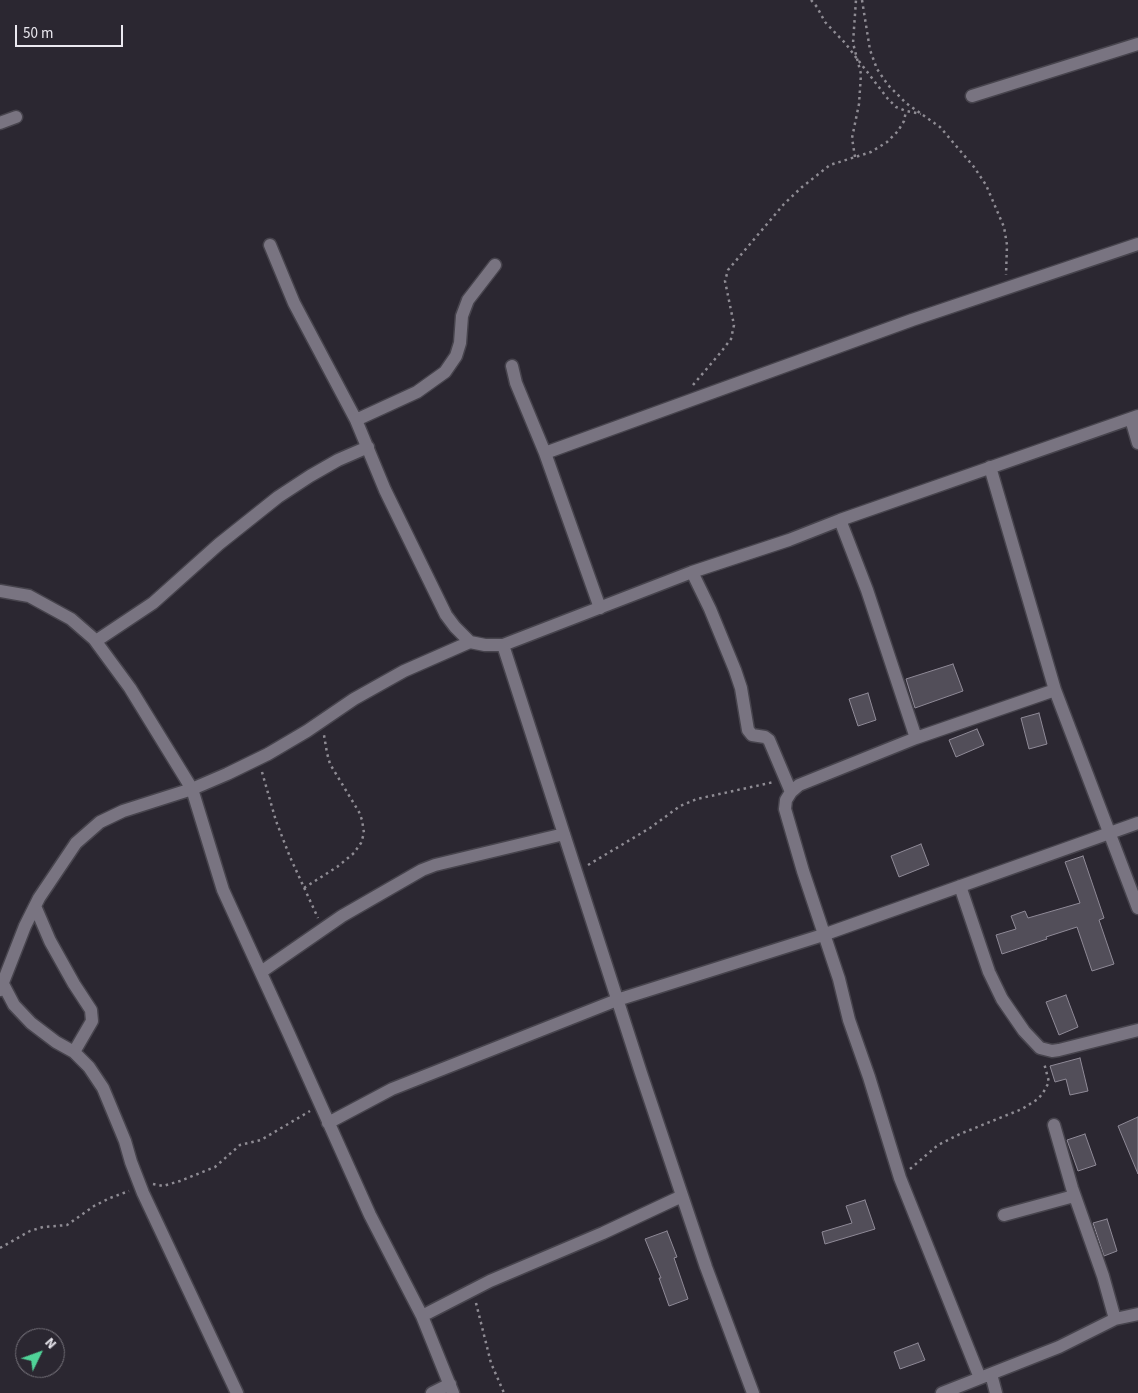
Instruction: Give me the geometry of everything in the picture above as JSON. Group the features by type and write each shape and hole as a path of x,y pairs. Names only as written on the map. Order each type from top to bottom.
{"street":[{"path":"972,96 1138,44"},
{"path":"0,123 16,118"},
{"path":"545,452 912,320 1138,244"},
{"path":"270,245 294,303 356,420 385,490 446,615 470,642 485,645 503,645 692,572 789,540 990,467 1135,418 1138,443"},
{"path":"356,420 417,392 445,372 456,356 460,343 462,316 468,300 495,265"},
{"path":"512,366 516,384 545,452 600,608"},
{"path":"96,641 153,603 219,544 278,497 317,472 368,447"},
{"path":"990,467 1055,690 1138,908"},
{"path":"840,520 867,590 916,738"},
{"path":"692,572 710,609 742,688 748,730 752,734 769,740 791,792"},
{"path":"0,591 29,596 41,602 72,619 96,641 130,688 192,789 223,890 370,1215 422,1316 452,1389 432,1393"},
{"path":"237,1393 130,1162 125,1141 103,1088 89,1067 74,1052 56,1042 31,1023 14,1005 1,987 25,926 36,906 76,843 100,822 123,811 192,789 258,758 322,721 354,699 404,671 470,642"},
{"path":"503,645 682,1196 753,1393"},
{"path":"996,1393 986,1376 900,1178 869,1077 849,1020 785,808 786,800 799,785 916,738 1055,690"},
{"path":"328,1123 392,1089 617,1000 824,935 1138,822"},
{"path":"261,972 323,928 406,879 435,865 564,834"},
{"path":"960,886 983,955 1002,1000 1024,1031 1040,1048 1052,1051 1059,1050 1138,1030"},
{"path":"36,906 50,941 74,984 92,1010 92,1021 74,1052"},
{"path":"1054,1125 1074,1196 1103,1276 1115,1319"},
{"path":"422,1316 490,1281 682,1196"},
{"path":"1004,1215 1074,1196"},
{"path":"942,1393 1059,1347 1115,1319 1138,1314"}],"path":[{"path":"811,0 817,6 825,22 858,59 888,99 896,107 924,114"},
{"path":"855,157 852,138 861,89 861,74 853,44 856,0"},
{"path":"862,0 870,50 877,69 888,85 906,103 940,127 974,167 986,185 1004,227 1007,245 1005,289"},
{"path":"678,404 731,339 734,325 725,281 728,270 784,204 802,187 830,165 871,152 887,142 898,131 904,121 906,111"},
{"path":"304,888 337,867 354,853 361,843 364,833 359,812 330,764 322,721"},
{"path":"258,758 276,820 323,928"},
{"path":"576,873 650,828 680,806 697,799 786,780"},
{"path":"900,1178 938,1145 1022,1109 1038,1099 1048,1082 1040,1048"},
{"path":"0,1248 30,1231 43,1227 67,1225 94,1206 131,1190 152,1184 162,1186 198,1175 215,1167 240,1145 262,1140 320,1105"},
{"path":"474,1290 491,1363 504,1393"}],"building":[{"path":"953,664 963,691 915,708 906,679"},
{"path":"868,693 876,720 858,726 849,699"},
{"path":"1039,713 1047,744 1029,749 1021,718"},
{"path":"977,729 984,745 956,757 949,740"},
{"path":"921,844 929,865 899,877 891,856"},
{"path":"1083,856 1104,918 1099,920 1114,964 1092,971 1077,927 1002,954 996,935 1016,929 1011,916 1025,911 1028,918 1080,903 1065,862"},
{"path":"1066,995 1078,1027 1059,1035 1046,1002"},
{"path":"1080,1058 1088,1091 1070,1095 1066,1079 1055,1082 1050,1066"},
{"path":"1138,1117 1138,1174 1118,1126"},
{"path":"1085,1134 1096,1165 1078,1171 1067,1140"},
{"path":"865,1200 875,1229 825,1244 822,1232 852,1223 846,1206"},
{"path":"1107,1219 1117,1251 1104,1256 1093,1223"},
{"path":"667,1231 677,1257 674,1258 688,1299 669,1306 659,1278 661,1278 645,1239"},
{"path":"918,1343 925,1360 900,1369 894,1352"}]}
